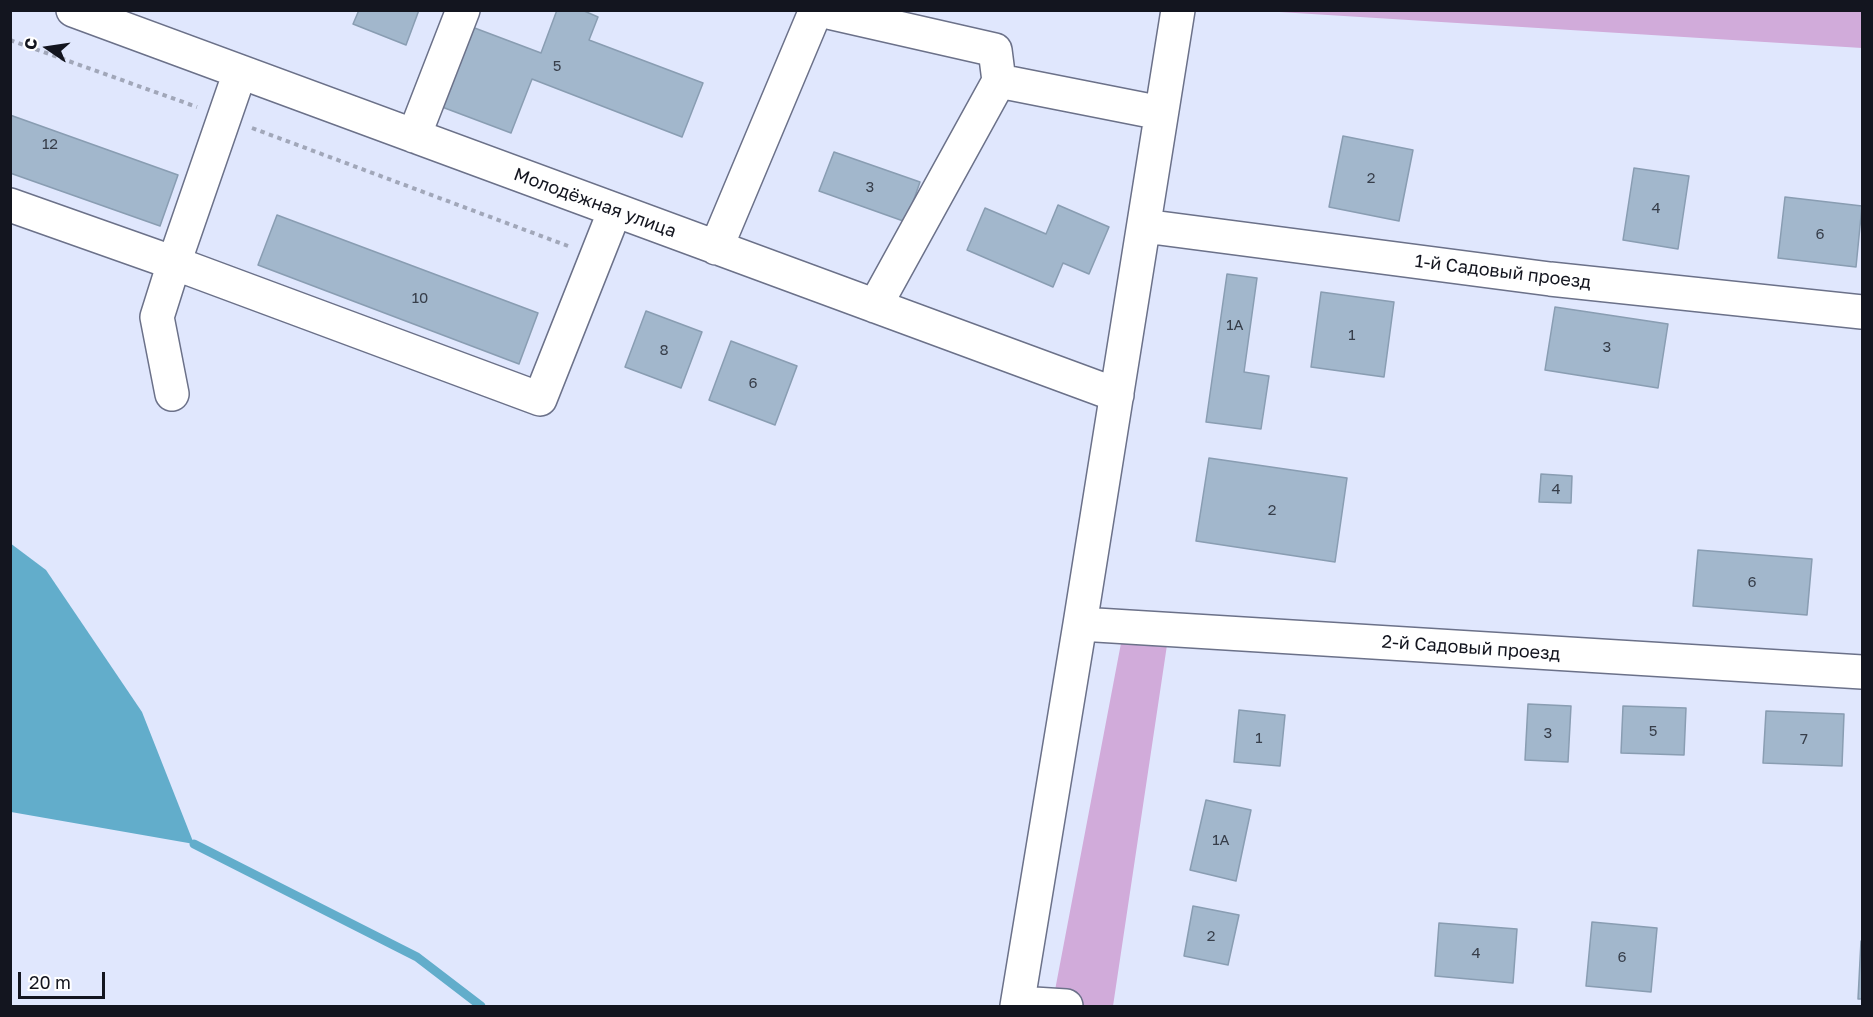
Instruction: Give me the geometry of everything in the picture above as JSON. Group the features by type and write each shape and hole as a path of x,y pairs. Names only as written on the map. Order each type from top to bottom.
{"street":[{"name":"Молодёжная улица","path":"73,10 125,20 240,72 1117,395"},
{"path":"414,136 463,10"},
{"path":"716,248 818,10 995,50 999,81 875,306"},
{"path":"1066,1006 1017,1004 1178,10"},
{"path":"172,394 157,316 240,72"},
{"path":"999,81 1161,113"},
{"path":"10,205 174,263 540,399 615,210"},
{"name":"1-й Садовый проезд","path":"1144,226 1550,279 1863,312"},
{"name":"2-й Садовый проезд","path":"1080,624 1863,672"}],"path":[{"path":"10,40 224,117 597,257"}],"shaded area":[{"path":"1263,11 1862,11 1862,48"},
{"path":"1122,638 1167,645 1113,1006 1052,1006"}],"water":[{"path":"10,543 46,570 142,712 194,844 11,812"}],"building":[{"path":"359,10 419,10 406,45 353,24"},
{"path":"557,10 582,10 598,17 589,40 703,83 682,137 532,79 511,133 442,107 472,27 541,53"},
{"path":"10,115 178,175 160,226 10,173"},
{"path":"1343,136 1413,150 1399,221 1329,207"},
{"path":"834,152 920,182 906,222 819,191"},
{"path":"1634,168 1689,176 1678,249 1623,240"},
{"path":"1785,197 1862,206 1856,267 1778,258"},
{"path":"1058,205 1109,227 1089,274 1063,263 1053,287 967,250 985,208 1046,234"},
{"path":"277,215 538,313 519,364 258,265"},
{"path":"1227,274 1257,278 1244,372 1269,376 1261,429 1206,422"},
{"path":"1321,292 1394,302 1384,377 1311,367"},
{"path":"1555,307 1668,324 1658,388 1545,370"},
{"path":"646,311 702,332 681,388 625,367"},
{"path":"731,341 797,366 775,425 709,400"},
{"path":"1209,458 1347,478 1335,562 1196,541"},
{"path":"1541,474 1572,476 1571,503 1539,502"},
{"path":"1698,550 1812,559 1807,615 1693,606"},
{"path":"1528,704 1571,706 1568,762 1525,760"},
{"path":"1623,706 1686,708 1684,755 1621,753"},
{"path":"1239,710 1285,715 1280,766 1234,762"},
{"path":"1766,711 1844,714 1842,766 1763,763"},
{"path":"1206,800 1251,810 1236,881 1190,870"},
{"path":"1193,906 1239,915 1228,965 1184,956"},
{"path":"1592,922 1657,928 1651,992 1586,986"},
{"path":"1439,923 1517,929 1513,983 1435,976"},
{"path":"1861,941 1862,999 1858,999"}],"waterway":[{"path":"194,844 417,957 481,1006"}]}
